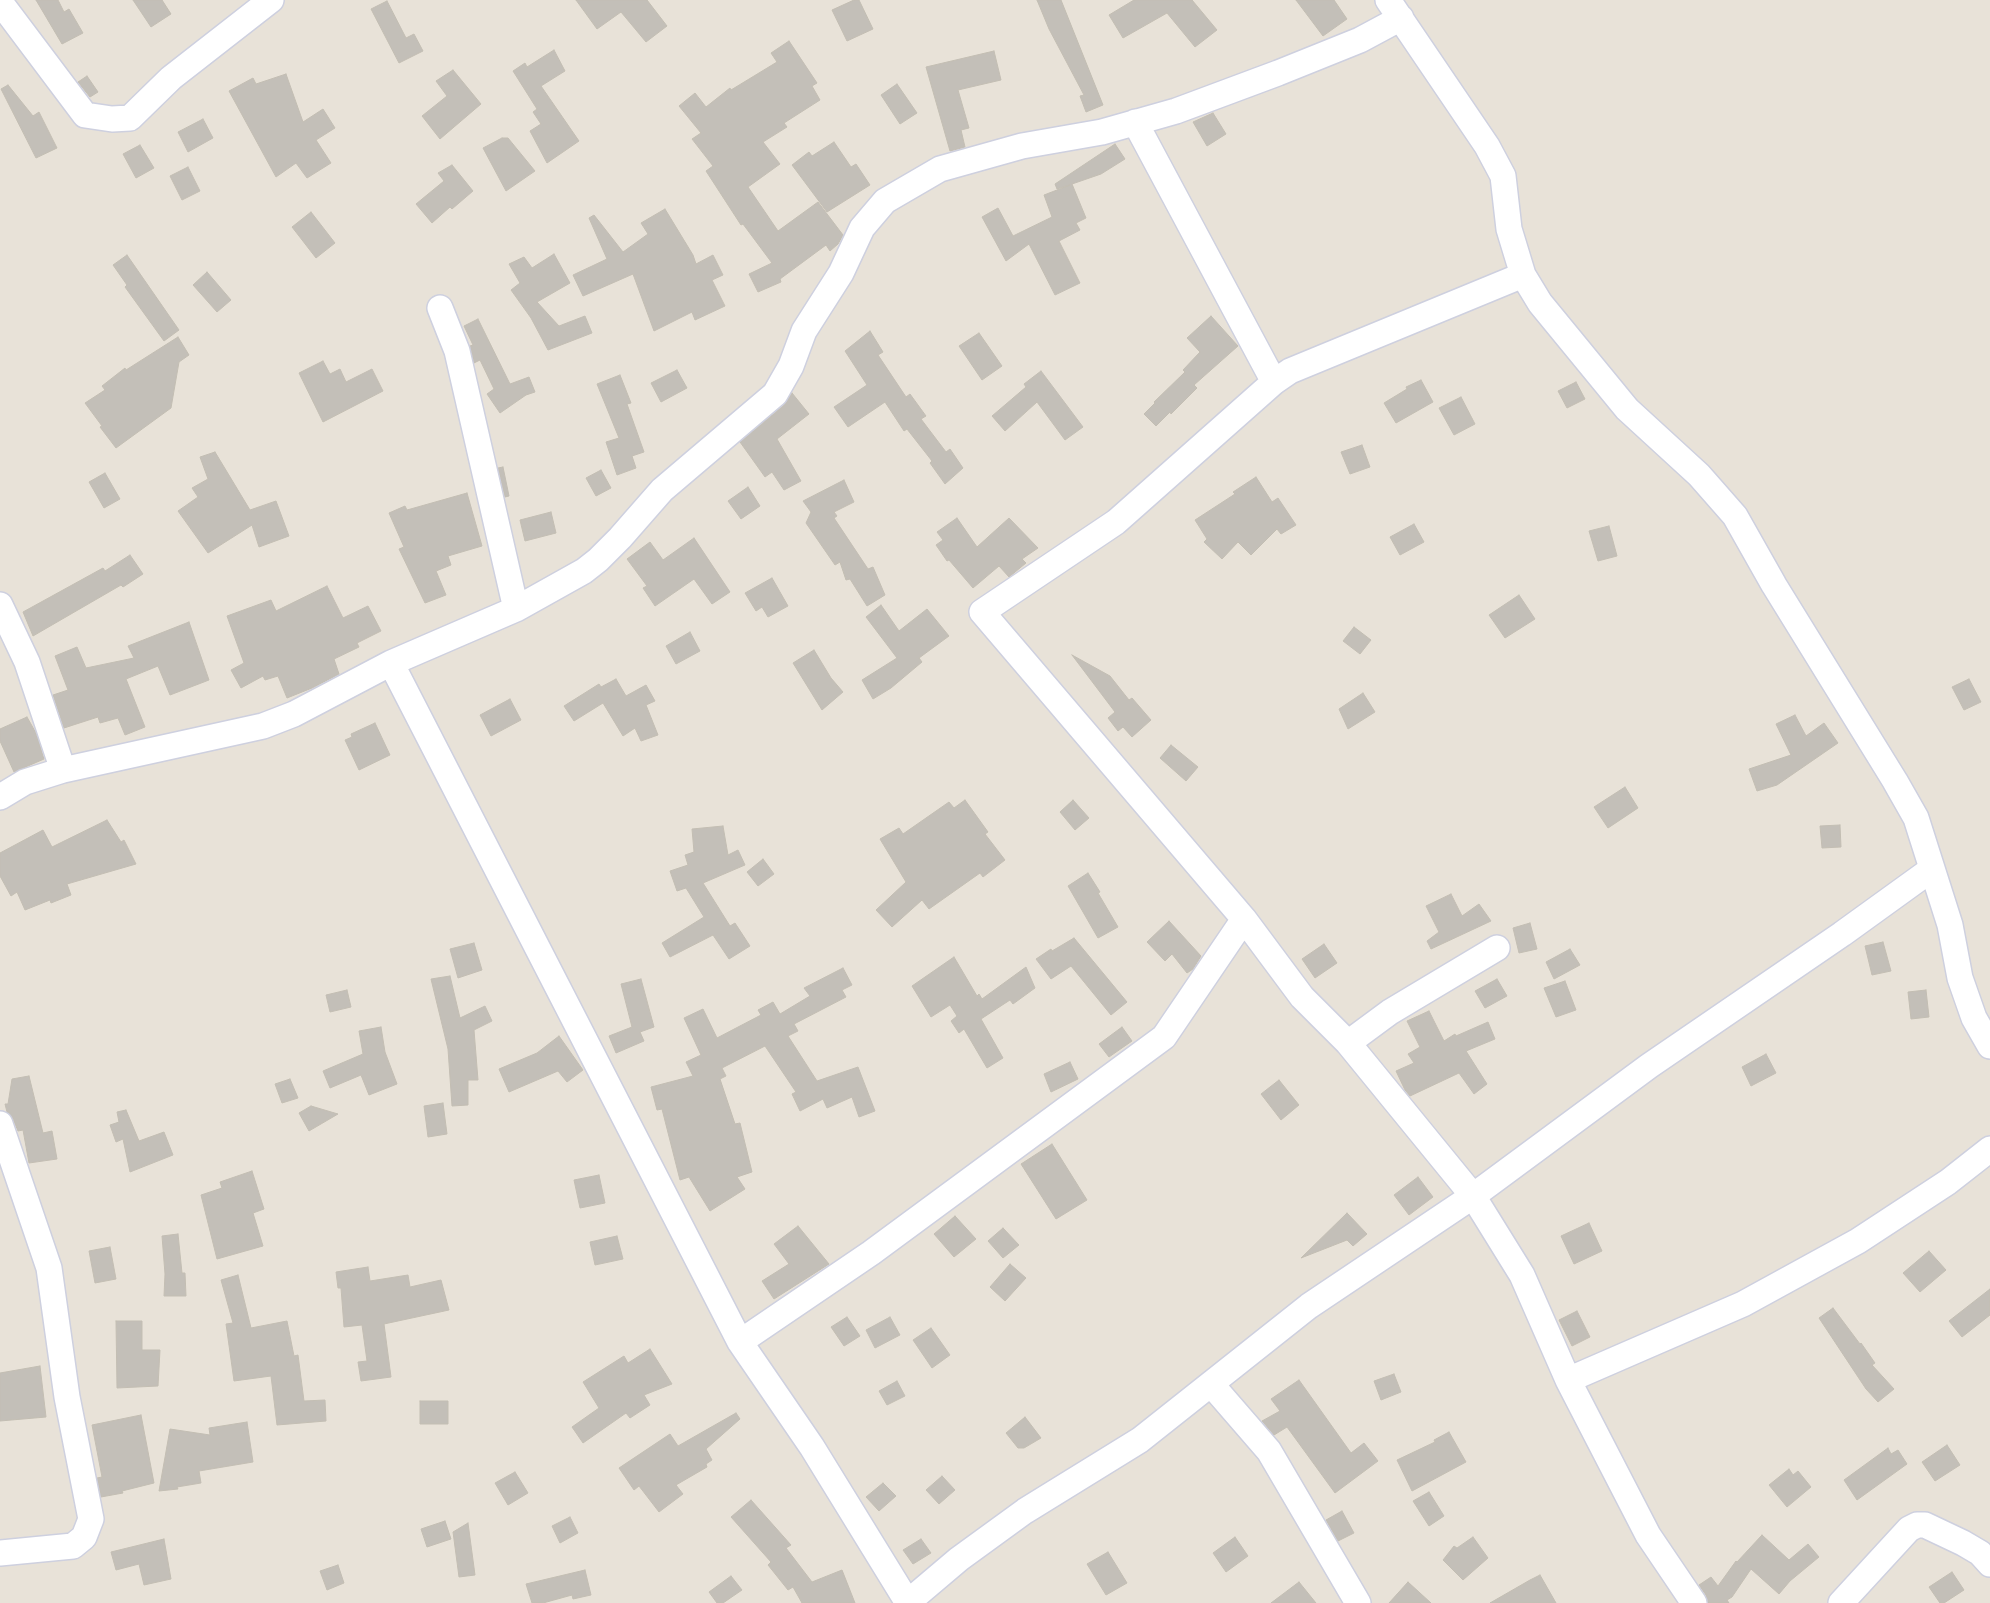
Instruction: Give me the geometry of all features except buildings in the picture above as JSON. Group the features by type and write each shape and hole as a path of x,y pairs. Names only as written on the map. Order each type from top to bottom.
{"street":[{"path":"0,2 85,115 112,119 130,118 171,78 271,0"},
{"path":"0,797 25,782 63,770 262,726 294,714 391,663 516,608 584,571 598,560 662,490 775,394 791,366 804,331 841,273 862,228 885,201 940,169 1022,146 1102,132 1176,111 1278,73 1360,40 1395,9 1487,146 1503,176 1509,229 1523,275 1540,303 1627,410 1699,475 1734,516 1774,585 1895,781 1916,818 1950,925 1960,978 1974,1018 1990,1046"},
{"path":"1134,122 1274,382"},
{"path":"1523,275 1290,371 1274,382 1116,522 982,612 1244,919 1302,997 1348,1043 1472,1196 1522,1275 1568,1380 1648,1536 1694,1603"},
{"path":"440,308 457,351 516,608"},
{"path":"0,605 27,662 63,770"},
{"path":"391,663 740,1342 812,1447 907,1603 959,1559 1025,1511 1140,1440 1310,1306 1472,1196 1649,1066 1842,934 1932,869"},
{"path":"740,1342 871,1253 1164,1037 1244,919"},
{"path":"1348,1043 1390,1012 1497,948"},
{"path":"0,1124 49,1268 67,1398 90,1519 84,1537 73,1546 0,1553"},
{"path":"1568,1380 1743,1304 1858,1241 1948,1182 1990,1149"},
{"path":"1211,1384 1269,1451 1358,1603"},
{"path":"1841,1603 1909,1529 1917,1525 1925,1525 1980,1553 1990,1564"}]}
